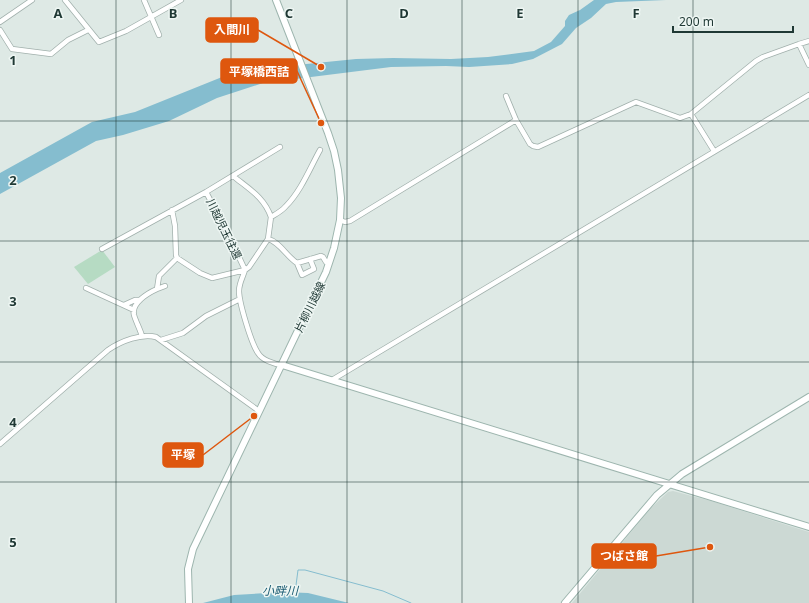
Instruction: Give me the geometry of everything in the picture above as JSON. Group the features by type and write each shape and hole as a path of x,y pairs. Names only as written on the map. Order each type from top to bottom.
{"street":[{"path":"0,22 32,0"},
{"path":"65,0 99,42 126,31 181,0"},
{"path":"144,0 159,35"},
{"name":"片柳川越線","path":"189,603 188,569 193,549 282,365 329,263 340,220 341,198 338,170 332,147 276,0"},
{"path":"0,30 12,49 51,54 68,40 88,30"},
{"path":"506,96 516,120 530,144 538,147 636,102 680,118 692,114 759,59 809,41"},
{"path":"799,44 809,65"},
{"path":"332,380 809,95"},
{"path":"692,114 714,151"},
{"path":"340,220 345,222 350,221 516,120"},
{"path":"102,249 206,192 280,147"},
{"path":"271,218 283,210 291,201 320,150"},
{"path":"172,210 175,226 177,258 200,273 212,278 245,270 252,264 268,239 271,218 265,204 260,198 233,176"},
{"name":"川越児玉往還","path":"206,192 245,270 240,283 240,299 257,352 265,359 282,365"},
{"path":"268,239 274,241 288,257 297,263 302,275 314,269 310,259"},
{"path":"297,263 323,257 326,262 329,263"},
{"path":"157,288 159,276 177,258"},
{"path":"142,336 134,310 140,300 147,294 157,288 165,286"},
{"path":"86,288 134,310"},
{"path":"161,340 183,333 206,316 240,299"},
{"path":"124,305 134,300 140,300"},
{"path":"0,444 113,346 149,335 161,340 259,411"},
{"path":"282,365 809,527"},
{"path":"566,603 657,495 682,474 809,397"}],"shaded area":[{"path":"673,491 711,501 809,532 809,603 572,603 651,508 668,492"}],"green space":[{"path":"102,250 115,267 88,284 74,267"}],"water":[{"path":"594,0 666,0 616,2 606,4 591,18 576,28 562,44 533,59 512,64 469,67 391,67 263,83 217,98 169,121 123,135 96,141 0,194 0,173 92,122 135,112 237,71 356,59 451,59 488,57 534,51 551,42 565,26 565,21 569,15 580,10"},
{"path":"283,592 308,593 349,603 203,603 234,595"}],"waterway":[{"name":"小畔川","path":"295,593 298,570 305,570 383,591 411,603"}],"place":[{"name":"入間川","path":"321,67"},
{"name":"平塚橋西詰","path":"321,123"},
{"name":"平塚","path":"254,416"},
{"name":"つばさ館","path":"710,547"}]}
